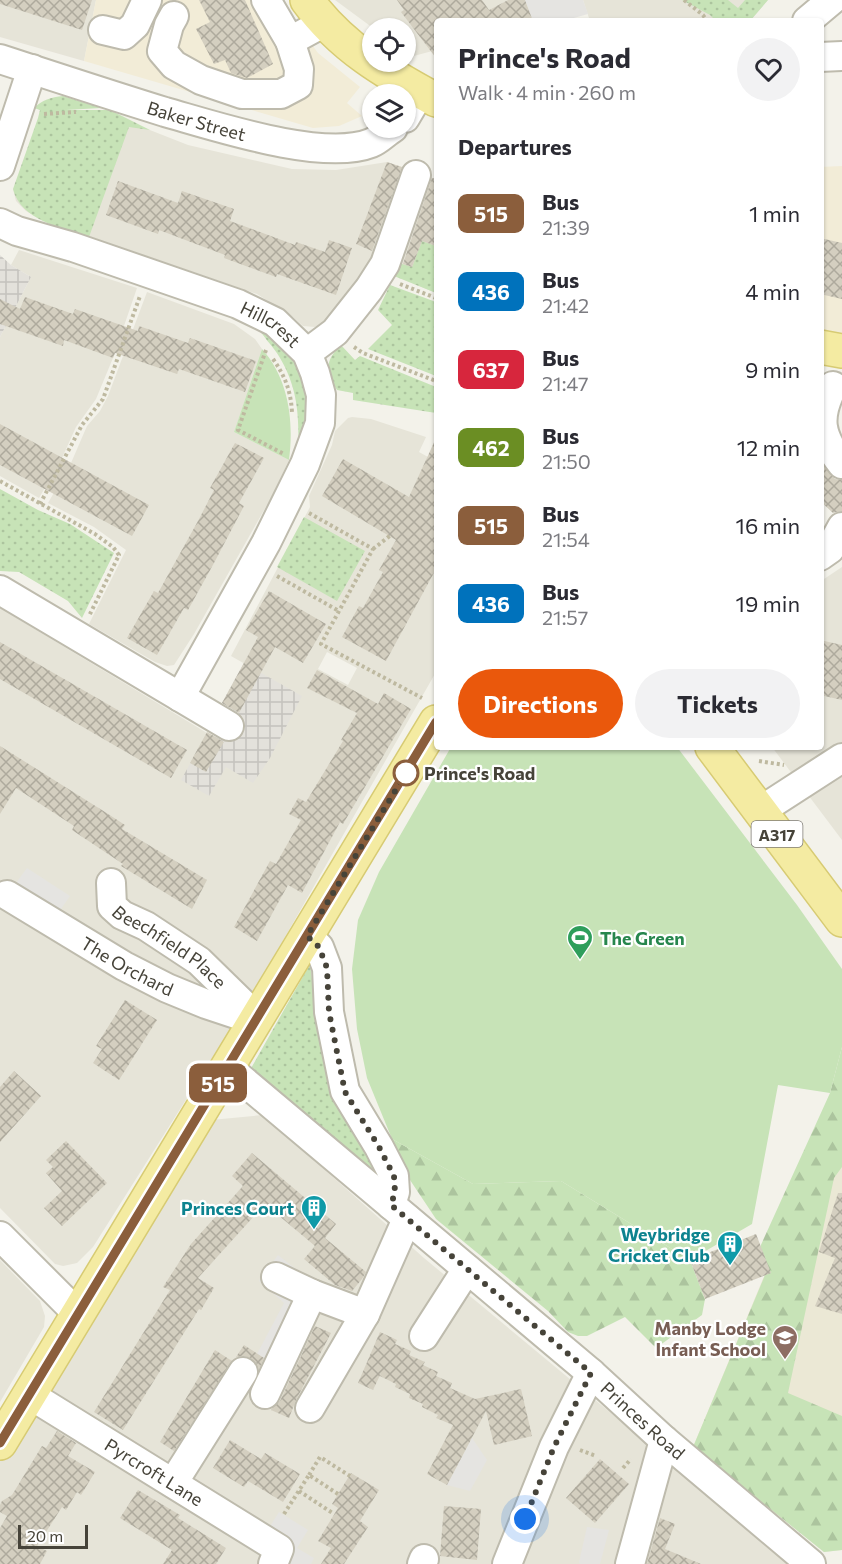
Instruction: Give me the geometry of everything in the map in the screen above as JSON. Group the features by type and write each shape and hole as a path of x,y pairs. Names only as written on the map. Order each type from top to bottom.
{"main road":[{"path":"316,11 356,52 421,103"},
{"path":"824,348 842,351"},
{"path":"0,1443 227,1067 247,1015 307,936 432,712"},
{"name":"A317","path":"714,750 842,920"}],"street":[{"path":"104,30 124,35 135,25 147,0"},
{"path":"174,15 162,51 174,65 201,80 242,94 281,94 298,85 299,69 290,40 266,0"},
{"path":"811,18 832,0"},
{"path":"290,40 316,11"},
{"path":"824,57 842,56"},
{"name":"Baker Street","path":"0,58 215,127 300,146 347,148 372,143 379,138"},
{"path":"0,166 32,69"},
{"path":"307,353 335,332 386,264 416,175"},
{"name":"Hillcrest","path":"0,223 17,231 247,308 275,322 307,353 315,373 321,395 320,423 305,464 255,564 180,697"},
{"path":"824,413 826,399 832,386"},
{"path":"824,430 839,456"},
{"path":"824,553 830,549 834,528"},
{"path":"0,590 229,726"},
{"path":"760,811 832,764"},
{"name":"Beechfield Place","path":"111,883 112,906 122,915 146,927 199,961 247,1015"},
{"name":"The Orchard","path":"8,895 124,966 167,988 247,1015"},
{"path":"307,936 319,947 327,968 329,1012 345,1092 394,1176 399,1212 365,1314 310,1408"},
{"name":"Beechfield Place","path":"238,969 247,994 247,1015"},
{"name":"Princes Road","path":"227,1067 591,1373 664,1440 811,1564"},
{"path":"0,1236 78,1314"},
{"path":"424,1336 467,1269"},
{"path":"276,1277 312,1294 365,1314"},
{"path":"265,1394 312,1294"},
{"path":"173,1483 243,1372"},
{"path":"507,1564 554,1447 591,1373"},
{"name":"Pyrcroft Lane","path":"30,1395 173,1483 276,1557"},
{"path":"630,1564 664,1440"}],"path":[{"path":"684,0 705,18"},
{"path":"18,110 46,114 78,112"},
{"path":"40,504 82,425 103,399 148,273"},
{"path":"378,274 434,297"},
{"path":"335,332 363,353 434,380"},
{"path":"293,422 286,378 267,349 238,430 295,460 292,492 373,549"},
{"path":"0,481 95,534 113,547 119,555 79,637"},
{"path":"391,535 373,549 321,644 432,712"},
{"path":"255,564 339,611"},
{"path":"759,761 832,764"},
{"path":"284,1514 320,1457 350,1476"},
{"path":"309,1475 338,1494"},
{"path":"299,1491 334,1514"}],"shaded area":[{"path":"0,0 96,0 84,61 0,37"},
{"path":"96,0 281,0 318,53 360,87 347,103 362,116 339,126 313,128 84,61"},
{"path":"335,0 508,0 489,10 450,18 434,18 434,51 416,55 416,18 362,18 362,20"},
{"path":"525,0 583,0 588,14 574,18 532,18"},
{"path":"583,0 768,0 753,18 589,18"},
{"path":"109,114 188,145 292,169 336,170 387,162 434,178 434,292 367,264 357,287 324,324 315,327 303,326 257,294 45,221 26,211 16,201 13,189"},
{"path":"842,166 842,336 824,333 824,167"},
{"path":"19,250 137,288 96,399 76,427 62,458 39,498 0,476 0,337 31,277 11,265"},
{"path":"0,255 31,277 0,337"},
{"path":"147,292 234,324 255,339 262,349 234,432 289,460 272,496 194,634 174,665 167,666 155,662 89,624 126,550 94,527 48,503 71,463 87,426 100,411 108,396"},
{"path":"352,417 371,419 426,437 419,452 428,457 395,529 434,548 434,676 252,995 93,1247 77,1263 63,1266 55,1264 0,1208 0,608 207,733 226,767 301,696 231,656 310,507 309,496 332,445 335,431","holes":["327,652 357,668 348,685 318,669"]},
{"path":"842,567 842,840 774,750 824,750 824,579"},
{"path":"244,663 302,696 270,758 253,783 226,767 209,796 181,780 207,733 224,741 239,713 222,703"},
{"path":"27,868 70,896 52,922 7,895"},
{"name":"Manby Lodge Infant School","path":"842,1078 842,1550 824,1552 693,1447 817,1149"},
{"path":"263,1115 424,1258 793,1564 0,1564 0,1461 211,1120"},
{"path":"278,1255 311,1281 268,1361 257,1354 284,1303 259,1281"},
{"path":"0,1260 40,1301 45,1316 44,1327 0,1402"},
{"path":"472,1438 487,1460 470,1491 447,1485"},
{"path":"279,1512 308,1530 297,1548 314,1558 311,1564 281,1564 256,1548"},
{"path":"587,1527 609,1530 600,1564 580,1564 579,1562"}],"green space":[{"path":"682,0 728,0 738,8 745,0 768,0 753,18 713,18"},
{"path":"63,96 101,108 66,110 110,110 150,130 129,127 89,237 33,216 17,200 13,189 38,118 40,110 34,108 47,99"},
{"path":"422,241 434,245 434,292 394,276 399,263 412,267"},
{"path":"390,285 434,301 434,375 368,349 392,325 378,310"},
{"path":"255,323 279,337 302,372 310,404 298,460 298,420 295,395 280,358"},
{"path":"341,345 355,360 360,356 434,386 434,413 353,400 353,393 337,390 330,377 328,366"},
{"path":"262,349 278,374 288,401 291,431 289,460 234,432"},
{"path":"0,489 70,524 114,553 82,618 68,601 19,572 0,571"},
{"path":"304,517 365,551 337,601 277,567"},
{"name":"The Green","path":"449,750 679,750 797,905 842,969 842,1047 830,1093 778,1085 752,1224 690,1260 561,1181 473,1184 392,1139 367,1078 357,1029 352,969 358,920 379,872"},
{"path":"310,964 320,1039 336,1100 375,1167 374,1174 250,1070"},
{"name":"Manby Lodge Infant School","path":"842,1047 842,1167 834,1178 788,1393 842,1416 842,1550 824,1552 693,1447 765,1275 760,1247 830,1093"},
{"path":"392,1139 473,1184 561,1181 690,1260 705,1299 702,1315 656,1348 625,1317 587,1336 578,1336 568,1332 548,1311 436,1219 410,1180"}],"building":[{"path":"0,0 92,0 82,30 0,4"},
{"path":"199,0 245,0 273,64 247,78 231,73 225,60 214,64 196,29 210,22"},
{"path":"397,0 482,0 489,10 508,0 525,0 532,18 434,18 434,55 416,32 416,18 406,18 401,12 404,10"},
{"path":"387,162 402,167 372,251 356,244"},
{"path":"432,178 434,178 434,245 422,241 412,267 403,264"},
{"path":"118,181 178,203 182,191 234,209 230,221 295,245 296,242 325,252 329,240 352,248 336,295 224,258 225,255 159,230 158,234 106,215"},
{"path":"824,239 842,243 842,299 824,295"},
{"path":"25,297 73,314 75,309 138,331 139,326 188,343 190,338 256,361 245,392 179,369 177,374 115,353 113,358 64,340 63,346 0,324 0,299 20,309"},
{"path":"0,424 149,505 132,536 0,465"},
{"path":"434,442 434,573 386,661 342,637 359,606 363,608 383,572 379,570 396,540 322,496 343,459 409,497"},
{"path":"235,443 264,458 239,503 244,506 214,563 188,610 184,608 157,655 127,638 154,591 158,593 198,521 214,490 210,488"},
{"path":"824,466 835,479 842,480 842,511 833,513 824,505"},
{"path":"269,591 326,624 303,663 275,647 239,713 222,703 258,637 246,630"},
{"path":"824,641 842,645 842,700 824,696"},
{"path":"0,642 187,750 171,778 0,679"},
{"path":"317,670 378,704 384,693 411,709 343,824 340,822 302,893 288,885 257,941 234,927 270,861 276,864 301,820 289,814 298,798 306,802 357,713 307,688"},
{"path":"207,732 224,742 206,772 190,763"},
{"path":"0,746 125,825 122,829 207,880 192,909 121,866 123,864 72,830 74,826 16,788 0,814"},
{"path":"125,1000 157,1020 119,1080 93,1063 102,1049 96,1046"},
{"path":"14,1071 41,1096 0,1142 0,1087"},
{"path":"66,1141 107,1183 62,1226 44,1208 62,1191 46,1173 53,1167 46,1160"},
{"path":"252,1153 336,1224 325,1238 366,1272 352,1291 335,1285 304,1259 315,1246 265,1204 198,1278 214,1288 123,1430 94,1412 170,1290 163,1287 191,1244 243,1186 232,1176"},
{"path":"838,1193 842,1193 842,1314 815,1306 835,1258 819,1252"},
{"name":"Weybridge Cricket Club","path":"756,1234 771,1273 705,1299 690,1260"},
{"path":"315,1326 331,1333 289,1418 271,1410 280,1401"},
{"path":"380,1332 397,1340 395,1344 411,1351 409,1355 425,1362 423,1365 438,1372 436,1376 452,1383 450,1388 475,1399 521,1389 532,1436 494,1445 486,1411 447,1485 427,1474 453,1425 436,1418 438,1415 422,1407 423,1404 409,1398 410,1394 395,1387 396,1384 380,1376 381,1373 373,1390 358,1383"},
{"path":"244,1345 264,1358 259,1369 251,1358 236,1357"},
{"path":"215,1350 232,1361 174,1451 160,1442"},
{"path":"57,1431 76,1443 68,1456 95,1472 81,1495 77,1492 66,1510 62,1507 37,1546 47,1551 40,1564 0,1564 0,1528 7,1516 0,1512 0,1505 12,1495 42,1446 46,1448"},
{"path":"230,1440 261,1459 265,1453 300,1474 283,1502 248,1481 244,1487 213,1468"},
{"path":"600,1459 629,1484 595,1523 566,1498"},
{"path":"351,1473 379,1490 360,1521 368,1527 344,1564 321,1564 331,1548 318,1541 338,1508 332,1504"},
{"path":"138,1490 180,1515 178,1518 226,1548 216,1564 163,1564 172,1550 120,1518"},
{"path":"444,1506 481,1509 477,1560 440,1556"},
{"path":"660,1518 675,1524 665,1549 701,1564 647,1564"}],"bus line":[{"name":"515","path":"0,1443 434,725"}],"place":[{"name":"Prince's Road","path":"406,773"},
{"name":"The Green","path":"580,961"},
{"name":"Princes Court","path":"314,1231"},
{"name":"Weybridge Cricket Club","path":"730,1267"},
{"name":"Manby Lodge Infant School","path":"785,1361"}],"route":[{"path":"406,773 307,936 319,947 327,968 329,1012 345,1092 394,1176 395,1192 391,1205 591,1373 554,1447 525,1519"}]}
